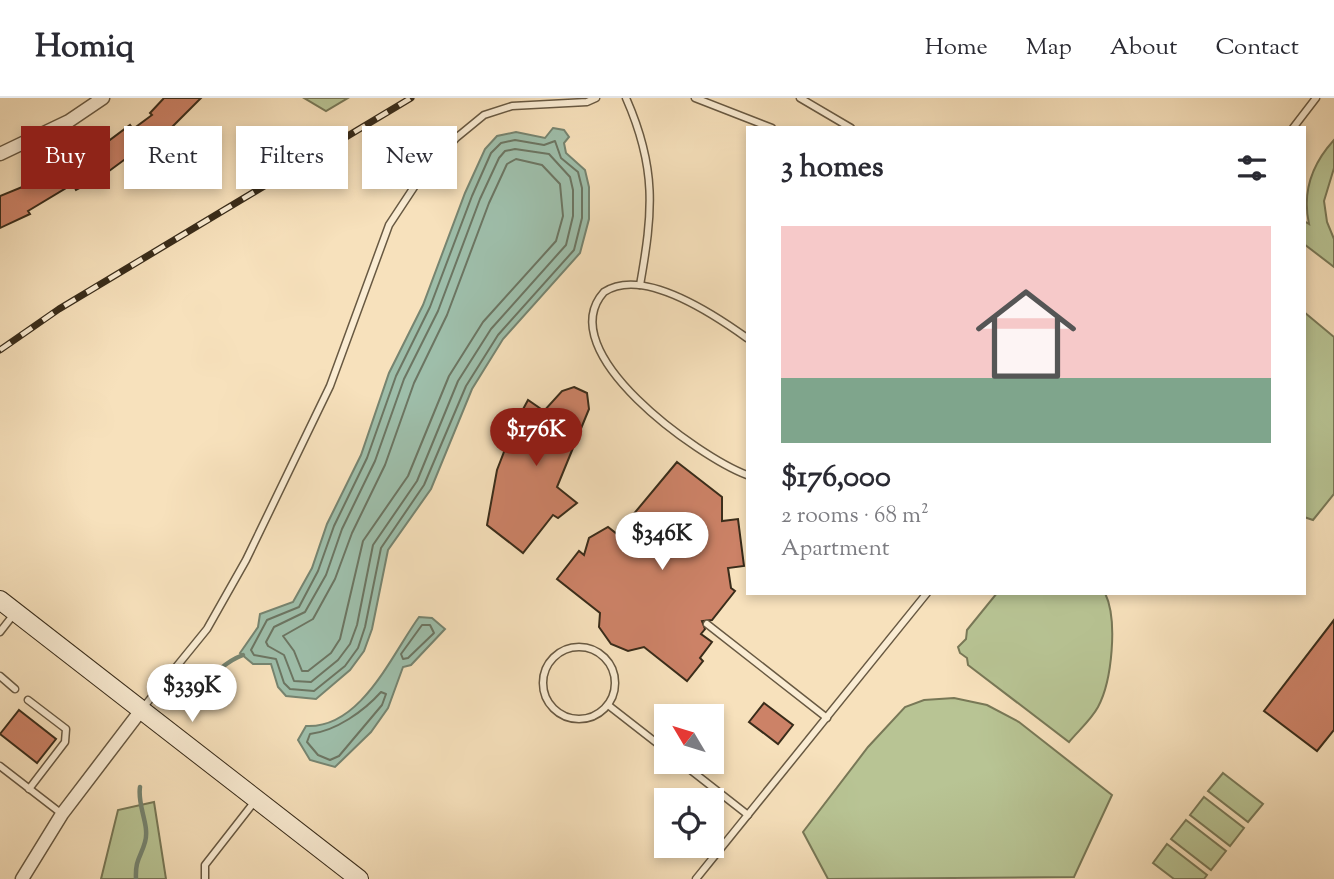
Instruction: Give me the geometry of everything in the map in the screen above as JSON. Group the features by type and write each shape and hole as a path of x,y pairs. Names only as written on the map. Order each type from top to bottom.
{"main road":[{"path":"0,600 359,879"}],"street":[{"path":"0,154 69,121 103,98"},
{"path":"22,879 62,814 142,709"}],"lane":[{"path":"142,709 207,629 246,560 330,386 389,225 418,181 456,138 484,115 512,106 587,102 596,98"},
{"path":"626,98 650,175 651,209 640,285"},
{"path":"695,98 767,126"},
{"path":"800,98 849,126"},
{"path":"1295,126 1316,98"},
{"path":"746,337 685,300 640,285 610,287 598,297 593,308 596,340 608,363 627,389 680,438 708,456 746,475"},
{"path":"696,879 925,595"},
{"path":"0,632 15,612"},
{"path":"707,624 827,718"},
{"path":"576,647 601,655 614,677 613,694 608,705 598,714 581,720 557,712 543,690 544,673 553,658 576,647"},
{"path":"0,676 15,689"},
{"path":"28,700 66,729 65,742 29,789"},
{"path":"608,705 654,741"},
{"path":"0,765 62,814"},
{"path":"696,774 748,815"},
{"path":"205,879 205,865 256,799"}],"shaded area":[{"path":"304,98 348,98 326,111"},
{"path":"1334,140 1334,168 1324,201 1327,222 1334,239 1334,267 1306,246 1306,222 1309,224 1308,190 1326,149"},
{"path":"1306,314 1334,337 1334,494 1313,520 1306,518"},
{"path":"995,595 1106,595 1111,619 1112,650 1107,682 1095,712 1069,742 968,665 967,658 960,653 958,647 966,639 967,630"},
{"path":"954,698 987,705 1019,722 1112,795 1074,877 828,879 803,832 868,747 905,707 924,700"},
{"path":"1223,773 1263,804 1248,822 1208,791"},
{"path":"1204,797 1244,828 1230,846 1190,815"},
{"path":"154,802 166,879 101,879 118,810"},
{"path":"1186,820 1226,851 1211,870 1171,839"},
{"path":"1167,844 1207,875 1204,879 1174,879 1153,863"}],"water":[{"path":"553,128 564,130 569,137 564,143 566,153 585,170 589,187 589,219 580,253 503,339 472,389 431,489 388,550 372,629 364,651 350,670 316,699 286,696 278,687 271,664 253,664 240,653 258,627 260,614 293,602 312,568 327,524 361,455 389,373 423,305 465,193 485,149 497,136 516,132 545,138"},
{"path":"419,617 432,618 445,629 411,665 403,667 388,708 371,732 335,767 310,760 298,740 306,726 326,724 359,703 386,669"}],"building":[{"path":"164,98 201,98 173,126 137,126 152,115 150,113"},
{"path":"124,129 124,160 110,170 110,140"},
{"path":"21,187 65,189 28,211 30,214 0,228 0,196"},
{"path":"574,387 587,393 589,409 557,487 577,503 558,518 553,515 523,553 487,525 497,470 514,426 528,400 544,411 562,391"},
{"path":"677,462 722,497 722,521 738,519 744,566 728,568 731,588 735,591 712,620 702,621 705,629 701,634 712,642 700,658 703,661 687,681 644,647 628,651 611,644 599,627 600,613 557,579 579,551 584,555 589,538 608,527 617,534"},
{"path":"1334,620 1334,730 1317,751 1264,711"},
{"path":"764,703 793,725 778,744 749,722"},
{"path":"19,710 56,739 37,763 0,734"}],"waterway":[{"path":"191,700 220,669 243,655"},
{"path":"136,879 137,862 146,836 140,787"}],"railway":[{"path":"0,350 59,309 411,98"}]}
